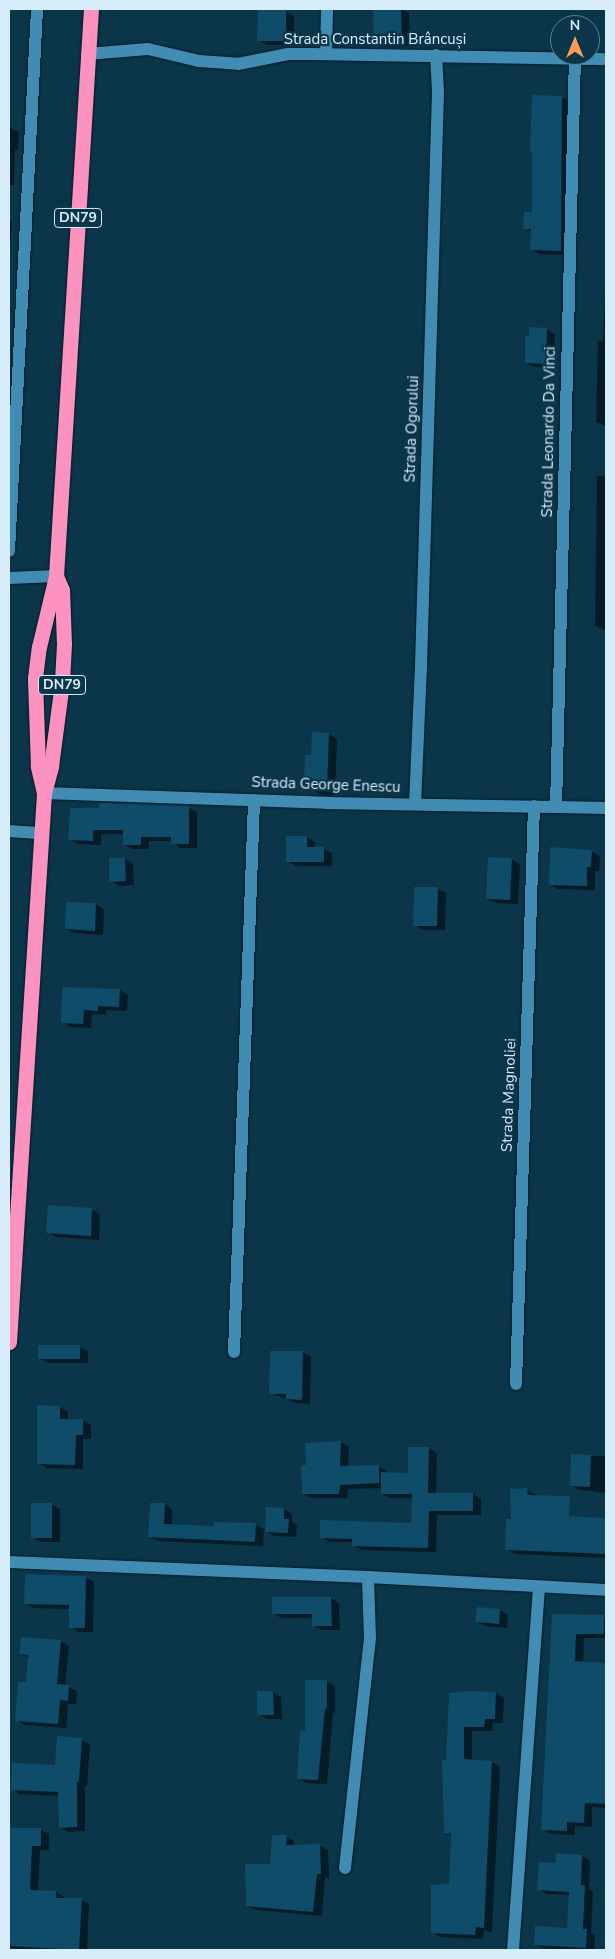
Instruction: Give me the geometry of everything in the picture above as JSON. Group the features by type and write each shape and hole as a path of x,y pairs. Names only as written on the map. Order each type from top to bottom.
{"highway":[{"name":"DN79","path":"44,793 38,766 35,678 39,647 56,576 91,9"},
{"name":"DN79","path":"9,1342 44,793 51,766 62,682 64,644 62,590 56,576"}],"street":[{"path":"9,550 37,9"},
{"path":"326,54 327,9"},
{"name":"Strada Constantin Brâncuși","path":"87,54 148,49 199,60 238,64 288,54 550,57"},
{"name":"Strada Ogorului","path":"415,804 422,655 438,102 436,55"},
{"name":"Strada Leonardo Da Vinci","path":"556,807 575,65"},
{"path":"9,578 56,576"},
{"name":"Strada George Enescu","path":"44,793 606,808"},
{"path":"234,1352 254,800"},
{"name":"Strada Magnoliei","path":"516,1384 534,806"},
{"path":"9,831 41,833"},
{"path":"9,1562 368,1577 606,1590"},
{"path":"345,1868 370,1638 368,1577"},
{"path":"513,1950 539,1587"}],"building":[{"path":"258,9 286,10 286,41 257,41"},
{"path":"373,9 401,9 402,42 374,43"},
{"path":"532,95 562,96 561,251 530,250 531,229 523,229 524,212 532,212 532,151 530,151"},
{"path":"529,327 547,328 546,364 525,363 525,336 529,336"},
{"path":"312,732 329,733 327,791 312,791 312,782 304,781 305,755 311,755"},
{"path":"99,803 189,806 189,844 171,844 171,837 141,837 141,845 123,845 123,830 93,830 93,841 68,840 70,808 99,808"},
{"path":"286,836 307,836 307,847 324,847 324,862 286,862"},
{"path":"550,847 592,850 591,867 587,867 587,886 549,885"},
{"path":"488,857 512,858 510,900 486,899"},
{"path":"109,858 125,858 126,881 109,882"},
{"path":"414,887 438,887 437,926 413,926"},
{"path":"66,902 96,903 95,931 65,929"},
{"path":"62,987 120,989 119,1007 98,1006 98,1011 84,1010 83,1024 61,1023"},
{"path":"48,1205 92,1208 91,1236 46,1233"},
{"path":"38,1345 80,1345 80,1359 38,1359"},
{"path":"270,1351 303,1351 302,1400 286,1399 286,1394 269,1394"},
{"path":"37,1405 60,1406 60,1419 83,1419 83,1435 76,1435 75,1465 37,1464"},
{"path":"341,1441 340,1466 379,1465 379,1483 340,1485 339,1494 302,1494 301,1465 306,1465 305,1443"},
{"path":"408,1447 429,1447 428,1493 473,1493 473,1511 429,1511 428,1548 352,1546 352,1539 320,1538 320,1520 411,1523 412,1494 381,1494 381,1472 408,1473"},
{"path":"571,1454 591,1455 590,1487 570,1486"},
{"path":"527,1488 528,1495 570,1496 569,1516 606,1518 606,1554 505,1550 506,1519 511,1519 510,1489"},
{"path":"31,1503 52,1503 52,1538 31,1538"},
{"path":"150,1503 165,1503 164,1524 214,1526 214,1522 256,1523 255,1542 148,1537"},
{"path":"266,1507 284,1508 284,1519 289,1519 288,1533 265,1532"},
{"path":"25,1574 86,1576 85,1628 69,1628 69,1605 24,1604"},
{"path":"272,1597 331,1597 332,1626 312,1626 312,1614 272,1614"},
{"path":"477,1607 500,1609 499,1624 475,1622"},
{"path":"552,1614 604,1615 604,1634 576,1634 575,1661 606,1663 606,1804 585,1803 584,1823 567,1822 567,1831 541,1830"},
{"path":"21,1637 61,1640 57,1684 69,1685 68,1701 60,1700 58,1724 15,1721 18,1682 26,1682 28,1655 19,1654"},
{"path":"305,1680 327,1680 327,1708 325,1709 318,1780 297,1779 300,1731 305,1731"},
{"path":"257,1691 273,1691 274,1715 257,1715"},
{"path":"470,1691 496,1692 495,1719 485,1719 484,1727 464,1727 464,1759 492,1761 484,1928 476,1927 475,1935 431,1933 431,1885 449,1884 451,1834 444,1833 442,1760 446,1760 449,1693"},
{"path":"57,1736 82,1738 79,1782 77,1782 77,1827 59,1828 58,1792 11,1790 12,1763 55,1765"},
{"path":"9,1828 41,1828 41,1846 32,1846 30,1890 56,1891 56,1898 82,1898 79,1950 9,1946"},
{"path":"272,1835 287,1835 286,1845 320,1844 321,1874 317,1874 313,1912 246,1906 245,1864 270,1864"},
{"path":"556,1853 582,1855 581,1885 585,1885 583,1929 587,1929 586,1948 534,1945 535,1926 567,1928 569,1892 537,1890 539,1862 555,1863"}]}
